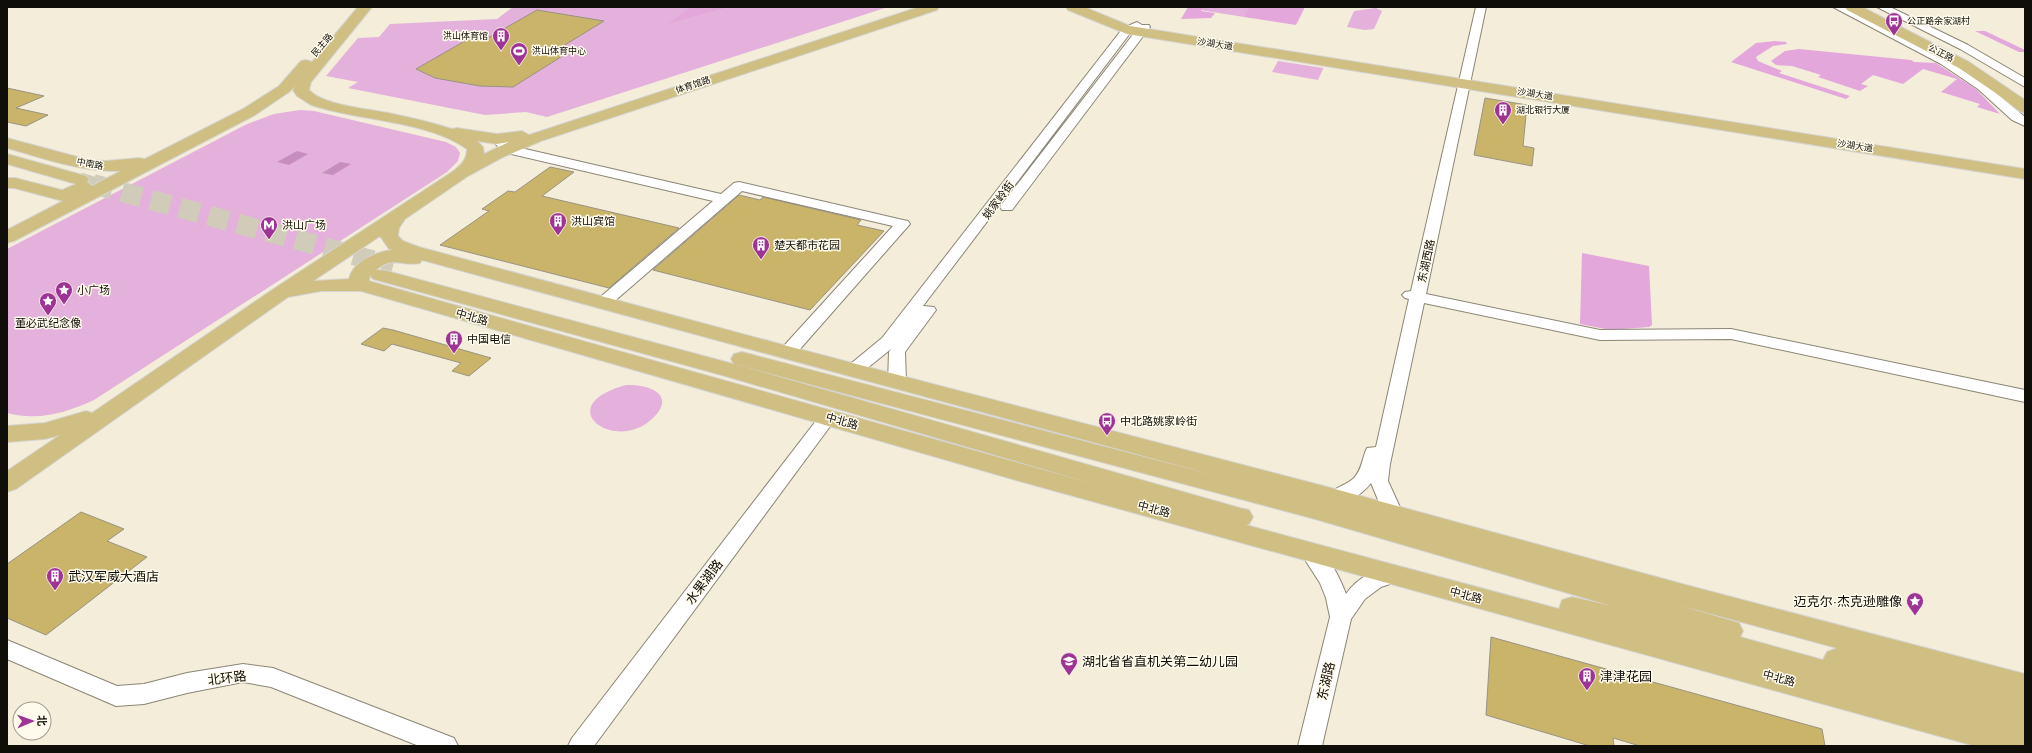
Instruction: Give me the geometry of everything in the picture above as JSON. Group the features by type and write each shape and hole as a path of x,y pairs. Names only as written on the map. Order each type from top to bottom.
{"main road":[{"name":"民主路","path":"297,82 354,7"},
{"name":"民主路","path":"297,82 365,7"},
{"name":"体育馆路","path":"458,176 502,144 522,136 913,7"},
{"name":"体育馆路","path":"438,130 502,144 578,123 932,7"},
{"name":"沙湖大道","path":"1073,7 1138,28 2025,174"},
{"name":"沙湖大道","path":"1092,7 1138,28"},
{"name":"公正路","path":"1852,7 1962,63 2025,108"},
{"name":"公正路","path":"1864,7 1962,55 1992,73 2025,96"},
{"name":"沙湖大道","path":"1460,80 2025,166"},
{"path":"7,237 228,123 297,82 302,86 302,93 330,105 438,130 464,140 475,147 476,154 472,162 458,176 282,292 9,481"},
{"path":"228,123 267,109 290,104 330,105"},
{"name":"中南路","path":"7,142 95,167 132,165 174,151"},
{"name":"中南路","path":"7,159 74,183 7,169"},
{"path":"7,183 15,182 59,195 67,195 104,176 104,172 95,167"},
{"path":"7,186 38,199 42,203 40,212 26,228"},
{"path":"398,216 388,233 391,242 400,247 787,353 1335,498 1686,596 2025,686"},
{"path":"378,275 358,282 359,276 366,268 385,256 399,255 425,263 448,260"},
{"name":"中北路","path":"282,292 378,275 738,365 1085,449 1315,510 1537,573 1716,644 2025,746"},
{"name":"中北路","path":"378,275 629,361 1019,472 1392,575 2025,711"},
{"path":"658,318 738,365"},
{"path":"629,361 738,365"},
{"name":"中北路","path":"738,365 1097,476 1538,600 1716,644 2025,728"},
{"path":"7,434 28,434 58,428 115,407"},
{"path":"1085,449 1188,459"},
{"path":"1019,472 1097,476"},
{"path":"1537,573 1686,596"}],"street":[{"name":"东湖西路","path":"1460,80 1470,7"},
{"name":"东湖西路","path":"1393,514 1379,481 1381,464 1414,296 1460,80 1481,7"},
{"path":"1838,7 1945,62 1986,90 2016,117 2025,122"},
{"path":"1882,7 1975,53 2025,83"},
{"name":"姚家岭街","path":"854,370 881,350 888,342 1138,28"},
{"name":"姚家岭街","path":"897,382 897,352 901,345 1138,28"},
{"path":"502,144 723,199"},
{"path":"604,302 739,186 903,224 787,353"},
{"path":"1414,296 1600,334 1731,334 2025,396"},
{"name":"东湖西路","path":"1335,498 1360,485 1369,472 1414,296"},
{"name":"水果湖路","path":"580,746 828,417"},
{"name":"东湖路","path":"1310,552 1331,581 1337,593 1341,616"},
{"name":"东湖路","path":"1310,746 1341,616 1358,593 1374,581 1392,575"},
{"name":"北环路","path":"7,648 116,696 144,694 187,683 243,673 273,678 446,746"}],"shaded area":[{"name":"洪山体育中心","path":"513,7 888,7 547,117 526,112 485,115 348,88 358,82 326,76 358,38 379,37 390,24 497,19"},
{"path":"692,7 728,7 667,24"},
{"path":"1188,7 1203,7 1201,11 1215,13 1211,18 1181,19"},
{"path":"1203,7 1251,7 1244,17 1200,10"},
{"path":"1250,7 1305,7 1296,25 1244,17"},
{"path":"1376,8 1382,11 1374,29 1365,30 1347,27 1354,11"},
{"path":"1975,31 1985,31 2025,50 2025,52 2019,52"},
{"path":"1775,41 1786,42 1787,44 1773,46 1756,57 1758,61 1782,71 1779,73 1850,96 1846,99 1731,62 1756,43"},
{"path":"1799,49 1911,60 1914,62 1936,63 1976,89 2000,114 1977,107 1980,104 1941,92 1957,79 1923,69 1903,84 1873,75 1861,84 1868,86 1860,91 1818,77 1821,75 1792,66 1776,65 1771,61 1785,51"},
{"path":"1278,61 1323,69 1318,80 1272,72"},
{"name":"洪山广场","path":"300,110 314,111 446,142 456,147 460,153 458,161 447,172 94,400 73,409 41,416 7,413 7,249 247,124 274,114"},
{"path":"297,151 308,154 289,165 277,162"},
{"path":"340,162 351,164 333,175 322,173"},
{"path":"1582,253 1649,266 1652,325 1649,327 1610,330 1580,324"},
{"path":"626,385 650,388 661,396 662,402 660,409 654,417 639,428 623,431 608,430 596,424 591,415 592,404 603,394"}],"building":[{"name":"洪山体育馆","path":"537,10 604,21 555,51 564,55 513,87 480,86 435,78 416,69 470,38 486,39"},
{"path":"7,88 44,96 16,108 48,115 26,126 7,122"},
{"name":"湖北银行大厦","path":"1485,98 1527,105 1523,146 1534,148 1532,166 1474,155"},
{"name":"洪山宾馆","path":"550,167 574,172 542,196 679,228 609,288 440,245 489,211 482,209 508,191 515,192"},
{"name":"楚天都市花园","path":"739,195 760,200 763,197 861,220 857,225 884,231 810,310 653,270"},
{"name":"中国电信","path":"383,328 491,358 469,376 452,371 461,363 392,344 384,351 361,344"},
{"name":"武汉军威大酒店","path":"81,512 124,529 107,541 147,557 46,635 7,618 7,564"},
{"name":"津津花园","path":"1491,637 1822,729 1825,746 1640,746 1613,738 1614,746 1590,746 1486,715"}],"tunnel":[{"path":"80,180 96,185"},
{"path":"93,184 393,266"}],"place":[{"name":"公正路余家湖村","path":"1894,36"},
{"name":"洪山体育馆","path":"501,51"},
{"name":"洪山体育中心","path":"519,66"},
{"name":"湖北银行大厦","path":"1503,125"},
{"name":"洪山宾馆","path":"558,236"},
{"name":"洪山广场","path":"269,240"},
{"name":"楚天都市花园","path":"761,260"},
{"name":"小广场","path":"64,305"},
{"name":"董必武纪念像","path":"48,316"},
{"name":"中国电信","path":"454,354"},
{"name":"中北路姚家岭街","path":"1107,436"},
{"name":"武汉军威大酒店","path":"55,591"},
{"name":"迈克尔·杰克逊雕像","path":"1915,616"},
{"name":"湖北省省直机关第二幼儿园","path":"1069,676"},
{"name":"津津花园","path":"1587,691"}]}
